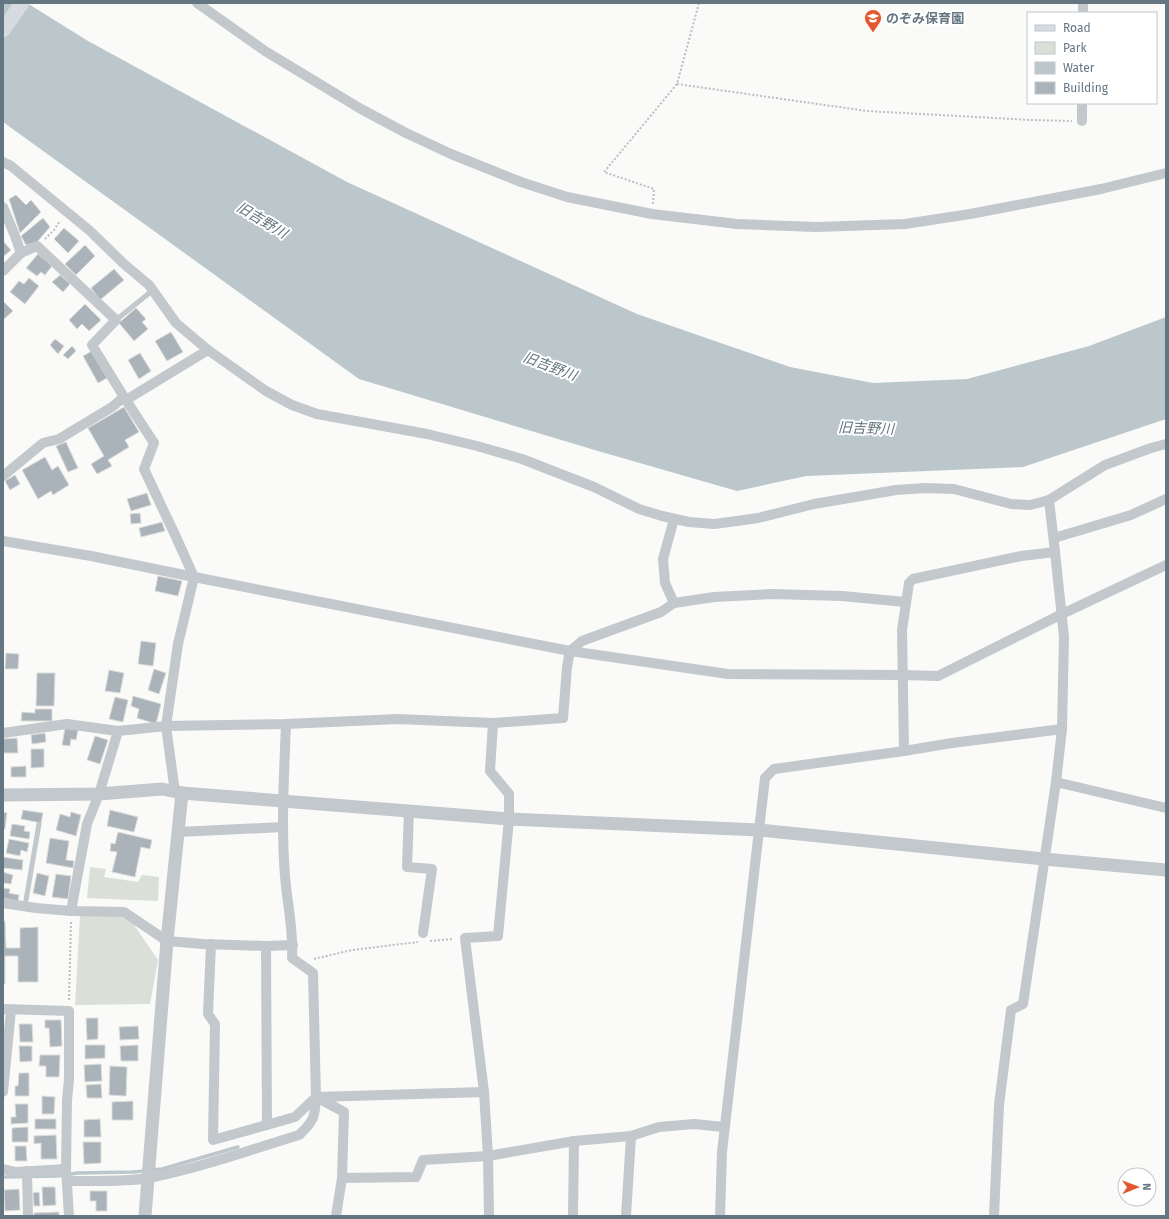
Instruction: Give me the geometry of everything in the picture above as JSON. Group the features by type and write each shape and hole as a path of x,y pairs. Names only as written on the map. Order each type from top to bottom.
{"main road":[{"path":"3,30 22,3"}],"street":[{"path":"196,3 265,51 361,109 406,133 451,154 521,182 567,197 652,214 737,224 816,228 904,224 970,214 1166,173"},
{"path":"1082,104 1082,121"},
{"path":"3,162 11,166 89,230 124,264 149,284 176,323 208,350 266,391 292,405 317,414 428,434 522,459 594,487 639,509 674,519 714,524 737,522 814,504 896,490 925,488 954,489 1011,504 1030,505 1049,500 1105,465 1166,444"},
{"path":"3,207 16,236 21,253"},
{"path":"3,271 21,253 37,246 116,320 92,344 154,443 144,469 194,577 178,644 166,726 178,792 178,832 167,940 145,1216"},
{"path":"3,476 43,443 59,439 125,398 208,350"},
{"path":"1054,538 1131,515 1166,499"},
{"path":"994,1216 999,1105 1011,1010 1023,1004 1056,782 1062,730 1064,637 1049,500"},
{"path":"674,519 663,559 665,584 674,603"},
{"path":"3,541 91,556 570,651 728,674 938,676 1062,614 1166,565"},
{"path":"904,751 902,630 908,583 913,579 1021,556 1055,552"},
{"path":"3,733 66,724 118,731 166,726 286,724 398,719 493,723 563,718 567,667 570,651 582,641 661,612 674,603 714,598 772,594 842,596 905,602"},
{"path":"489,1216 488,1156 484,1092 465,938 498,936 509,819 509,794 490,771 493,723"},
{"path":"67,1181 149,1178 201,1165 299,1135 309,1126 315,1114 316,1097 312,973 292,958 293,945 285,876 282,801 286,724"},
{"path":"720,1216 724,1127 765,778 774,769 952,743 1062,730"},
{"path":"72,911 87,824 99,794 118,731"},
{"path":"1056,782 1166,808"},
{"path":"3,795 99,794 162,789 178,792 282,801 509,819 759,830 1166,870"},
{"path":"409,811 407,867 432,869 424,939"},
{"path":"178,832 283,827"},
{"path":"3,903 72,911 124,912 167,940 211,944 266,946 293,945"},
{"path":"211,944 208,1014 215,1024 213,1140 295,1117 316,1097 484,1092"},
{"path":"266,946 267,1125"},
{"path":"3,1092 7,1009 69,1011 69,1079 67,1100 66,1169 69,1216"},
{"path":"316,1097 344,1112 342,1178 336,1216"},
{"path":"342,1178 416,1177 423,1160 488,1156 574,1141 631,1136 659,1127 694,1124 724,1127"},
{"path":"626,1216 631,1136"},
{"path":"573,1216 574,1141"},
{"path":"3,1169 16,1172 66,1169"},
{"path":"27,1171 28,1216"}],"lane":[{"path":"116,320 153,290"},
{"path":"25,906 39,824"}],"path":[{"path":"652,214 654,189 604,172 678,84 699,3"},
{"path":"678,84 868,111 1031,120 1082,121"},
{"path":"37,246 54,230 66,211"},
{"path":"69,1011 72,911"},
{"path":"299,963 352,950 424,939 465,938"}],"green space":[{"path":"90,867 106,869 104,877 138,882 142,875 159,877 158,901 87,898"},
{"path":"80,916 120,916 132,922 158,960 150,1004 75,1005"}],"water":[{"name":"旧吉野川","path":"3,3 27,3 88,41 347,182 637,314 790,367 873,383 967,379 1089,346 1166,317 1166,419 1023,467 806,476 737,491 359,379 3,122"}],"building":[{"path":"16,195 26,205 31,200 41,212 20,233 9,199"},
{"path":"43,218 50,227 37,242 26,245 21,236"},
{"path":"64,228 79,241 68,253 54,239"},
{"path":"3,241 11,250 3,257"},
{"path":"85,245 95,256 76,275 65,264"},
{"path":"38,254 52,266 45,275 41,272 37,276 26,268"},
{"path":"114,269 124,280 100,300 91,288"},
{"path":"60,275 70,284 63,292 52,282"},
{"path":"29,278 39,286 25,304 10,292 19,281 24,284"},
{"path":"3,301 13,311 3,320"},
{"path":"85,304 101,320 89,331 82,324 77,329 69,320"},
{"path":"136,308 146,319 142,322 148,329 134,341 119,323"},
{"path":"171,332 183,352 167,361 155,341"},
{"path":"55,339 64,346 58,354 50,345"},
{"path":"72,346 76,351 68,359 63,355"},
{"path":"92,351 107,378 98,383 83,356"},
{"path":"140,353 151,371 139,379 128,360"},
{"path":"124,407 139,432 125,440 129,447 108,460 112,466 97,474 91,464 104,456 88,428"},
{"path":"66,442 78,468 68,472 56,446"},
{"path":"45,457 52,470 58,466 69,485 53,495 51,491 38,499 22,470"},
{"path":"15,475 20,484 10,490 5,481"},
{"path":"147,493 151,505 131,511 127,499"},
{"path":"140,513 141,523 131,524 130,514"},
{"path":"162,522 165,531 141,537 139,528"},
{"path":"158,576 182,581 178,596 155,591"},
{"path":"141,641 156,643 153,666 138,664"},
{"path":"6,653 19,654 18,669 5,669"},
{"path":"154,669 166,673 159,694 148,690"},
{"path":"109,670 124,673 120,693 105,691"},
{"path":"37,673 55,673 54,706 36,706"},
{"path":"133,696 161,704 156,724 137,718 139,709 131,706"},
{"path":"115,697 128,700 123,722 109,719"},
{"path":"35,709 52,709 52,721 21,721 22,712 35,713"},
{"path":"65,728 78,730 76,740 71,739 70,746 62,745"},
{"path":"45,733 46,742 32,744 31,735"},
{"path":"95,736 108,740 100,764 87,760"},
{"path":"17,738 18,753 3,753 3,739"},
{"path":"31,749 44,749 44,767 31,768"},
{"path":"26,766 26,777 11,777 11,767"},
{"path":"23,810 43,813 41,823 21,819"},
{"path":"110,810 138,817 134,832 107,826"},
{"path":"3,812 7,813 5,829 3,829"},
{"path":"71,812 81,815 76,836 56,830 60,814 70,817"},
{"path":"12,824 25,826 24,831 30,832 29,839 10,836"},
{"path":"118,832 152,840 150,849 141,847 135,877 112,872 117,852 110,851 111,843 115,844"},
{"path":"50,838 69,841 66,860 74,861 73,868 46,863"},
{"path":"9,839 29,843 27,852 21,850 20,856 6,853"},
{"path":"3,857 23,860 22,870 3,868"},
{"path":"3,872 13,875 11,884 3,883"},
{"path":"37,873 49,876 45,896 33,893"},
{"path":"56,874 71,876 68,899 52,897"},
{"path":"3,888 10,889 9,893 19,895 18,901 3,898"},
{"path":"3,921 5,921 6,948 20,948 20,928 38,927 38,982 18,982 18,956 5,956 5,984 3,984"},
{"path":"86,1018 98,1018 98,1039 87,1040"},
{"path":"45,1020 61,1020 62,1046 50,1047 49,1028 45,1028"},
{"path":"19,1024 32,1024 33,1042 20,1042"},
{"path":"138,1026 139,1039 120,1040 119,1027"},
{"path":"85,1045 105,1045 105,1058 85,1059"},
{"path":"138,1045 138,1061 121,1061 120,1046"},
{"path":"19,1046 32,1046 32,1061 20,1062"},
{"path":"40,1055 60,1055 59,1077 46,1077 46,1066 39,1066"},
{"path":"101,1064 102,1081 85,1082 84,1065"},
{"path":"110,1066 127,1067 126,1096 109,1095"},
{"path":"19,1073 29,1073 29,1096 15,1096 15,1086 18,1086"},
{"path":"101,1084 102,1098 87,1098 86,1085"},
{"path":"42,1096 55,1097 54,1114 42,1114"},
{"path":"133,1101 133,1120 112,1120 112,1102"},
{"path":"15,1104 28,1104 28,1123 11,1124 11,1117 16,1117"},
{"path":"35,1119 56,1119 56,1129 35,1129"},
{"path":"100,1119 101,1137 84,1137 84,1120"},
{"path":"28,1127 28,1142 12,1142 12,1128"},
{"path":"56,1135 57,1159 41,1159 41,1143 34,1144 34,1136"},
{"path":"83,1142 101,1142 101,1163 84,1164"},
{"path":"15,1146 26,1146 27,1161 15,1161"},
{"path":"42,1187 55,1187 56,1205 43,1206"},
{"path":"19,1189 20,1210 5,1211 4,1190"},
{"path":"90,1191 107,1191 107,1211 96,1211 96,1201 90,1201"},
{"path":"39,1192 40,1206 34,1206 33,1193"},
{"path":"59,1212 59,1216 34,1216 34,1213"}],"waterway":[{"path":"152,1170 162,1169 238,1147"},
{"path":"3,1177 57,1176 78,1173 146,1171"}],"place":[{"name":"のぞみ保育園","path":"873,33"}]}
